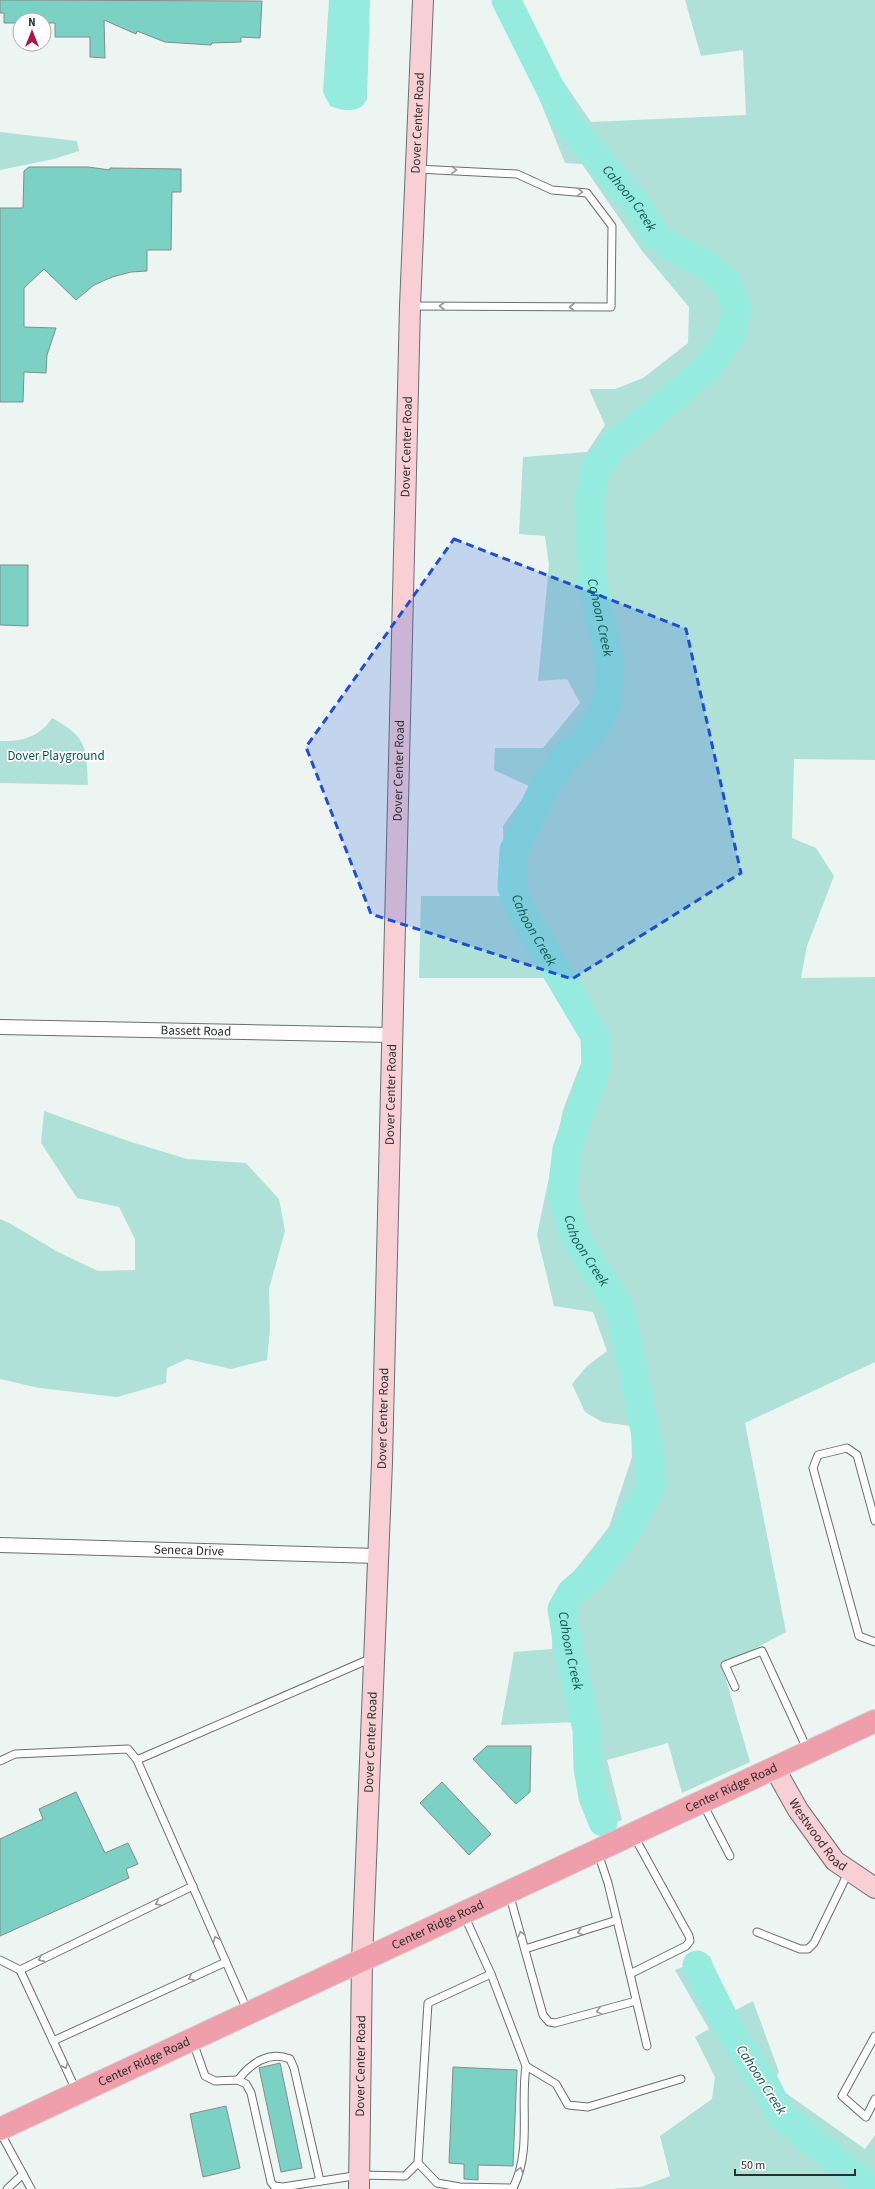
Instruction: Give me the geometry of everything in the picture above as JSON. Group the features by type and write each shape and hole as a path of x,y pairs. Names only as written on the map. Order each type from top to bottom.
{"main road":[{"name":"Center Ridge Road","path":"0,2130 77,2092 362,1961 597,1849 775,1769 875,1721"}],"street":[{"name":"Dover Center Road","path":"359,2182 362,1961 377,1556 382,1462 410,306 423,0"},
{"name":"Bassett Road","path":"0,1027 392,1035"},
{"name":"Seneca Drive","path":"0,1545 377,1556"},
{"name":"Westwood Road","path":"775,1769 810,1828 836,1860 849,1871 875,1888"}],"lane":[{"path":"410,306 611,307 612,226 587,193 552,190 517,174 415,169"},
{"path":"875,1521 857,1455 847,1448 818,1455 813,1468 859,1636 875,1642"},
{"path":"735,1687 725,1666 762,1651 809,1753"},
{"path":"137,1760 374,1657"},
{"path":"0,1761 15,1754 128,1749 137,1760 249,2013"},
{"path":"702,1802 730,1856"},
{"path":"630,1974 686,1946 690,1942 689,1936 632,1834"},
{"path":"597,1849 608,1883 647,2046"},
{"path":"757,1932 800,1949 808,1949 814,1943 849,1871"},
{"path":"20,1970 193,1886"},
{"path":"508,1892 543,2015 549,2022 555,2023 636,2001"},
{"path":"418,2163 437,2183 460,2187 513,2188 520,2174 524,2158 524,2082 526,2066 491,1974 463,1913"},
{"path":"525,1949 617,1920"},
{"path":"0,1960 20,1970 77,2092"},
{"path":"53,2041 226,1962"},
{"path":"192,2039 205,2076 215,2081 238,2080 246,2084 251,2093 271,2182 274,2186 283,2187 320,2181 359,2182 405,2176 418,2163 428,2003 491,1974"},
{"path":"875,2036 842,2096 866,2117 875,2099"},
{"path":"238,2080 247,2069 259,2060 282,2056 290,2059 294,2068 320,2181"},
{"path":"526,2066 556,2084 568,2106 588,2107 681,2079"},
{"path":"0,2130 31,2189"},
{"path":"7,2189 23,2174"}],"highlighted area":[{"path":"454,539 686,629 741,873 572,979 371,914 306,747"}],"green space":[{"path":"685,0 875,0 875,760 794,759 792,838 816,848 834,876 807,946 801,978 875,977 875,1362 745,1423 786,1632 722,1666 750,1762 682,1793 668,1743 607,1760 622,1820 597,1831 579,1722 501,1725 514,1652 552,1649 553,1598 609,1527 632,1457 631,1426 602,1422 585,1412 572,1384 586,1367 607,1351 593,1312 554,1306 537,1235 563,1110 586,1050 554,978 419,978 421,896 505,896 503,826 531,787 494,770 495,748 543,748 580,703 567,679 538,681 549,565 545,536 519,534 523,457 587,452 605,425 589,389 615,389 643,378 688,343 689,307 642,251 582,164 565,163 533,83 563,81 591,122 746,115 743,50 701,56"},
{"path":"0,132 77,141 79,151 54,159 0,170"},
{"name":"Dover Playground","path":"52,718 73,732 83,745 87,761 88,785 0,783 0,741 23,739 36,734 42,730"},
{"path":"44,1111 128,1141 187,1159 246,1163 279,1199 285,1231 269,1289 270,1329 267,1360 231,1369 187,1359 167,1368 166,1383 117,1397 39,1388 0,1379 0,1219 58,1252 98,1271 135,1270 135,1239 119,1207 77,1198 41,1143"},
{"path":"710,1956 730,2013 753,2001 779,2072 773,2084 865,2149 875,2135 875,2189 610,2189 641,2187 670,2176 660,2136 712,2099 715,2077 695,2037 709,2029 675,1970"}],"shaded area":[{"path":"329,0 370,0 367,99 364,104 356,109 345,110 330,106 323,92"}],"building":[{"path":"0,0 262,1 260,38 241,37 241,42 212,43 211,45 165,42 137,31 136,34 104,20 105,58 90,57 90,37 55,37 55,23 52,23 52,12 12,12 12,23 4,23 4,13 0,13"},
{"path":"29,167 88,167 110,170 110,168 181,169 181,192 172,192 171,250 147,250 147,271 131,272 112,277 94,285 76,300 44,269 24,288 24,327 56,328 47,355 46,373 24,372 23,402 0,402 0,208 23,208 24,171"},
{"path":"0,565 28,565 28,626 0,625"},
{"path":"487,1746 531,1746 530,1792 516,1804 473,1759"},
{"path":"442,1782 491,1834 469,1855 420,1803"},
{"path":"76,1792 105,1853 128,1843 138,1864 126,1869 129,1878 0,1936 0,1839 43,1819 39,1809"},
{"path":"280,2063 302,2168 281,2172 259,2068"},
{"path":"453,2067 517,2070 513,2166 478,2165 478,2180 464,2179 464,2164 449,2163"},
{"path":"226,2106 240,2168 203,2177 190,2114"}],"waterway":[{"name":"Cahoon Creek","path":"506,0 567,122 639,208 656,236 677,250 704,263 727,283 737,310 730,335 713,361 681,391 615,444 596,468 589,503 592,581 610,665 608,702 589,735 568,754 543,789 514,850 512,887 523,915 595,1036 596,1067 567,1149 562,1193 574,1237 620,1308 649,1450 652,1483 628,1529 595,1572 571,1593 562,1609 568,1646 587,1729 588,1768 593,1797 603,1822"},
{"name":"Cahoon Creek","path":"697,1965 730,2031 766,2086 780,2114 867,2186 868,2189"}]}
